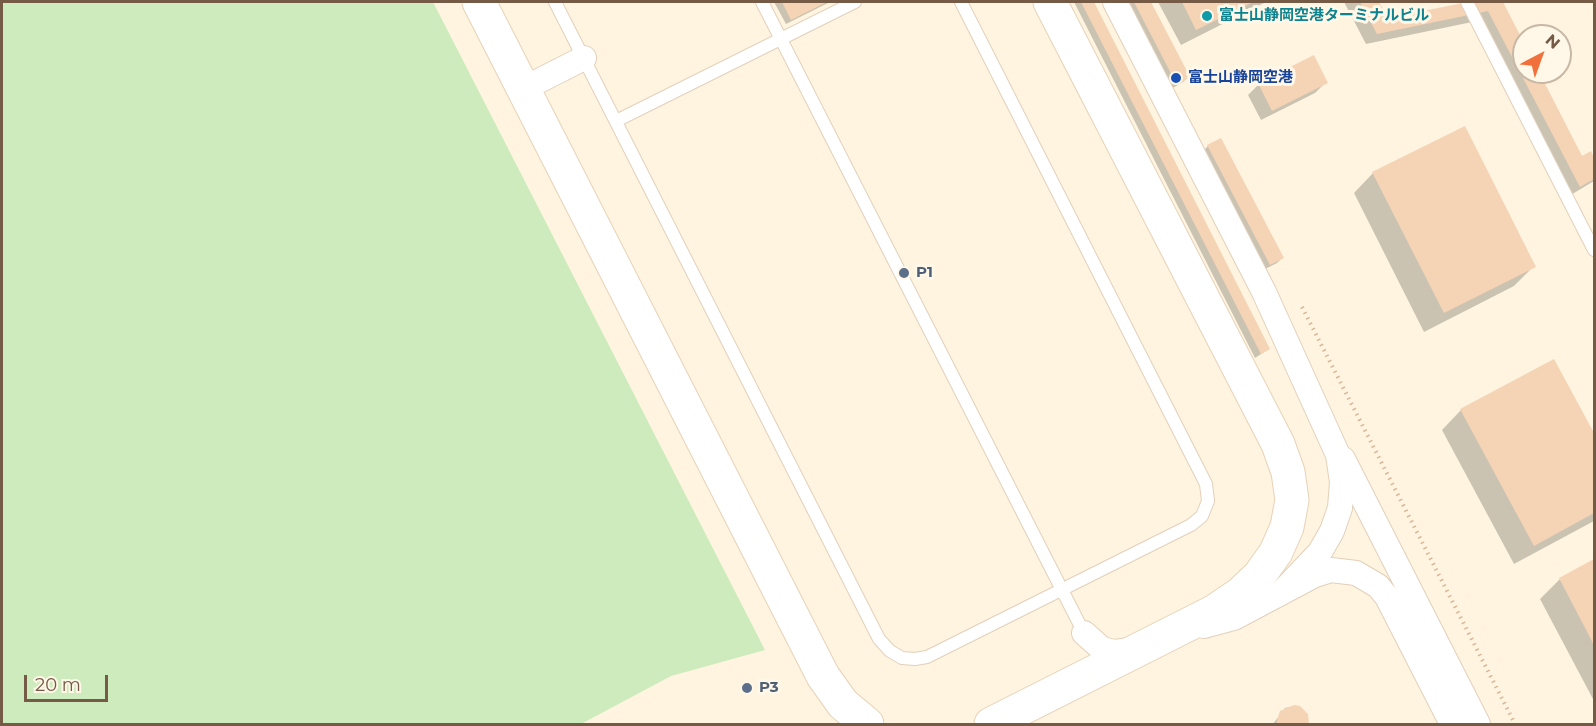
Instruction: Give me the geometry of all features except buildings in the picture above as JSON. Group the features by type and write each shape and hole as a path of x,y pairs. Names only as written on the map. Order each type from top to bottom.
{"street":[{"path":"479,2 823,676 843,704 867,724"},
{"path":"992,724 1215,611 1240,594 1259,576 1276,552 1287,527 1292,500 1287,472 1278,444 1050,2"},
{"path":"1115,2 1264,292 1280,332 1326,425 1478,724"},
{"path":"523,89 584,58"},
{"path":"1284,590 1320,552 1340,508 1342,482 1338,455 1326,425"},
{"path":"1084,633 1102,649 1114,652 1234,618 1284,590 1331,570 1356,573 1378,585 1387,597 1452,724"}],"lane":[{"path":"555,2 879,639 890,651 902,658 915,659 927,657 1191,525 1202,516 1208,501 1206,484 961,2"},
{"path":"762,2 1084,633"},
{"path":"616,121 855,2"},
{"path":"1467,2 1594,250"}],"path":[{"path":"1297,296 1515,724"}],"green space":[{"path":"2,2 433,2 765,650 671,676 581,724 2,724"}],"place":[{"name":"富士山静岡空港ターミナルビル","path":"1207,16"},
{"name":"富士山静岡空港","path":"1176,78"},
{"name":"P1","path":"904,273"},
{"name":"P3","path":"747,688"}]}
